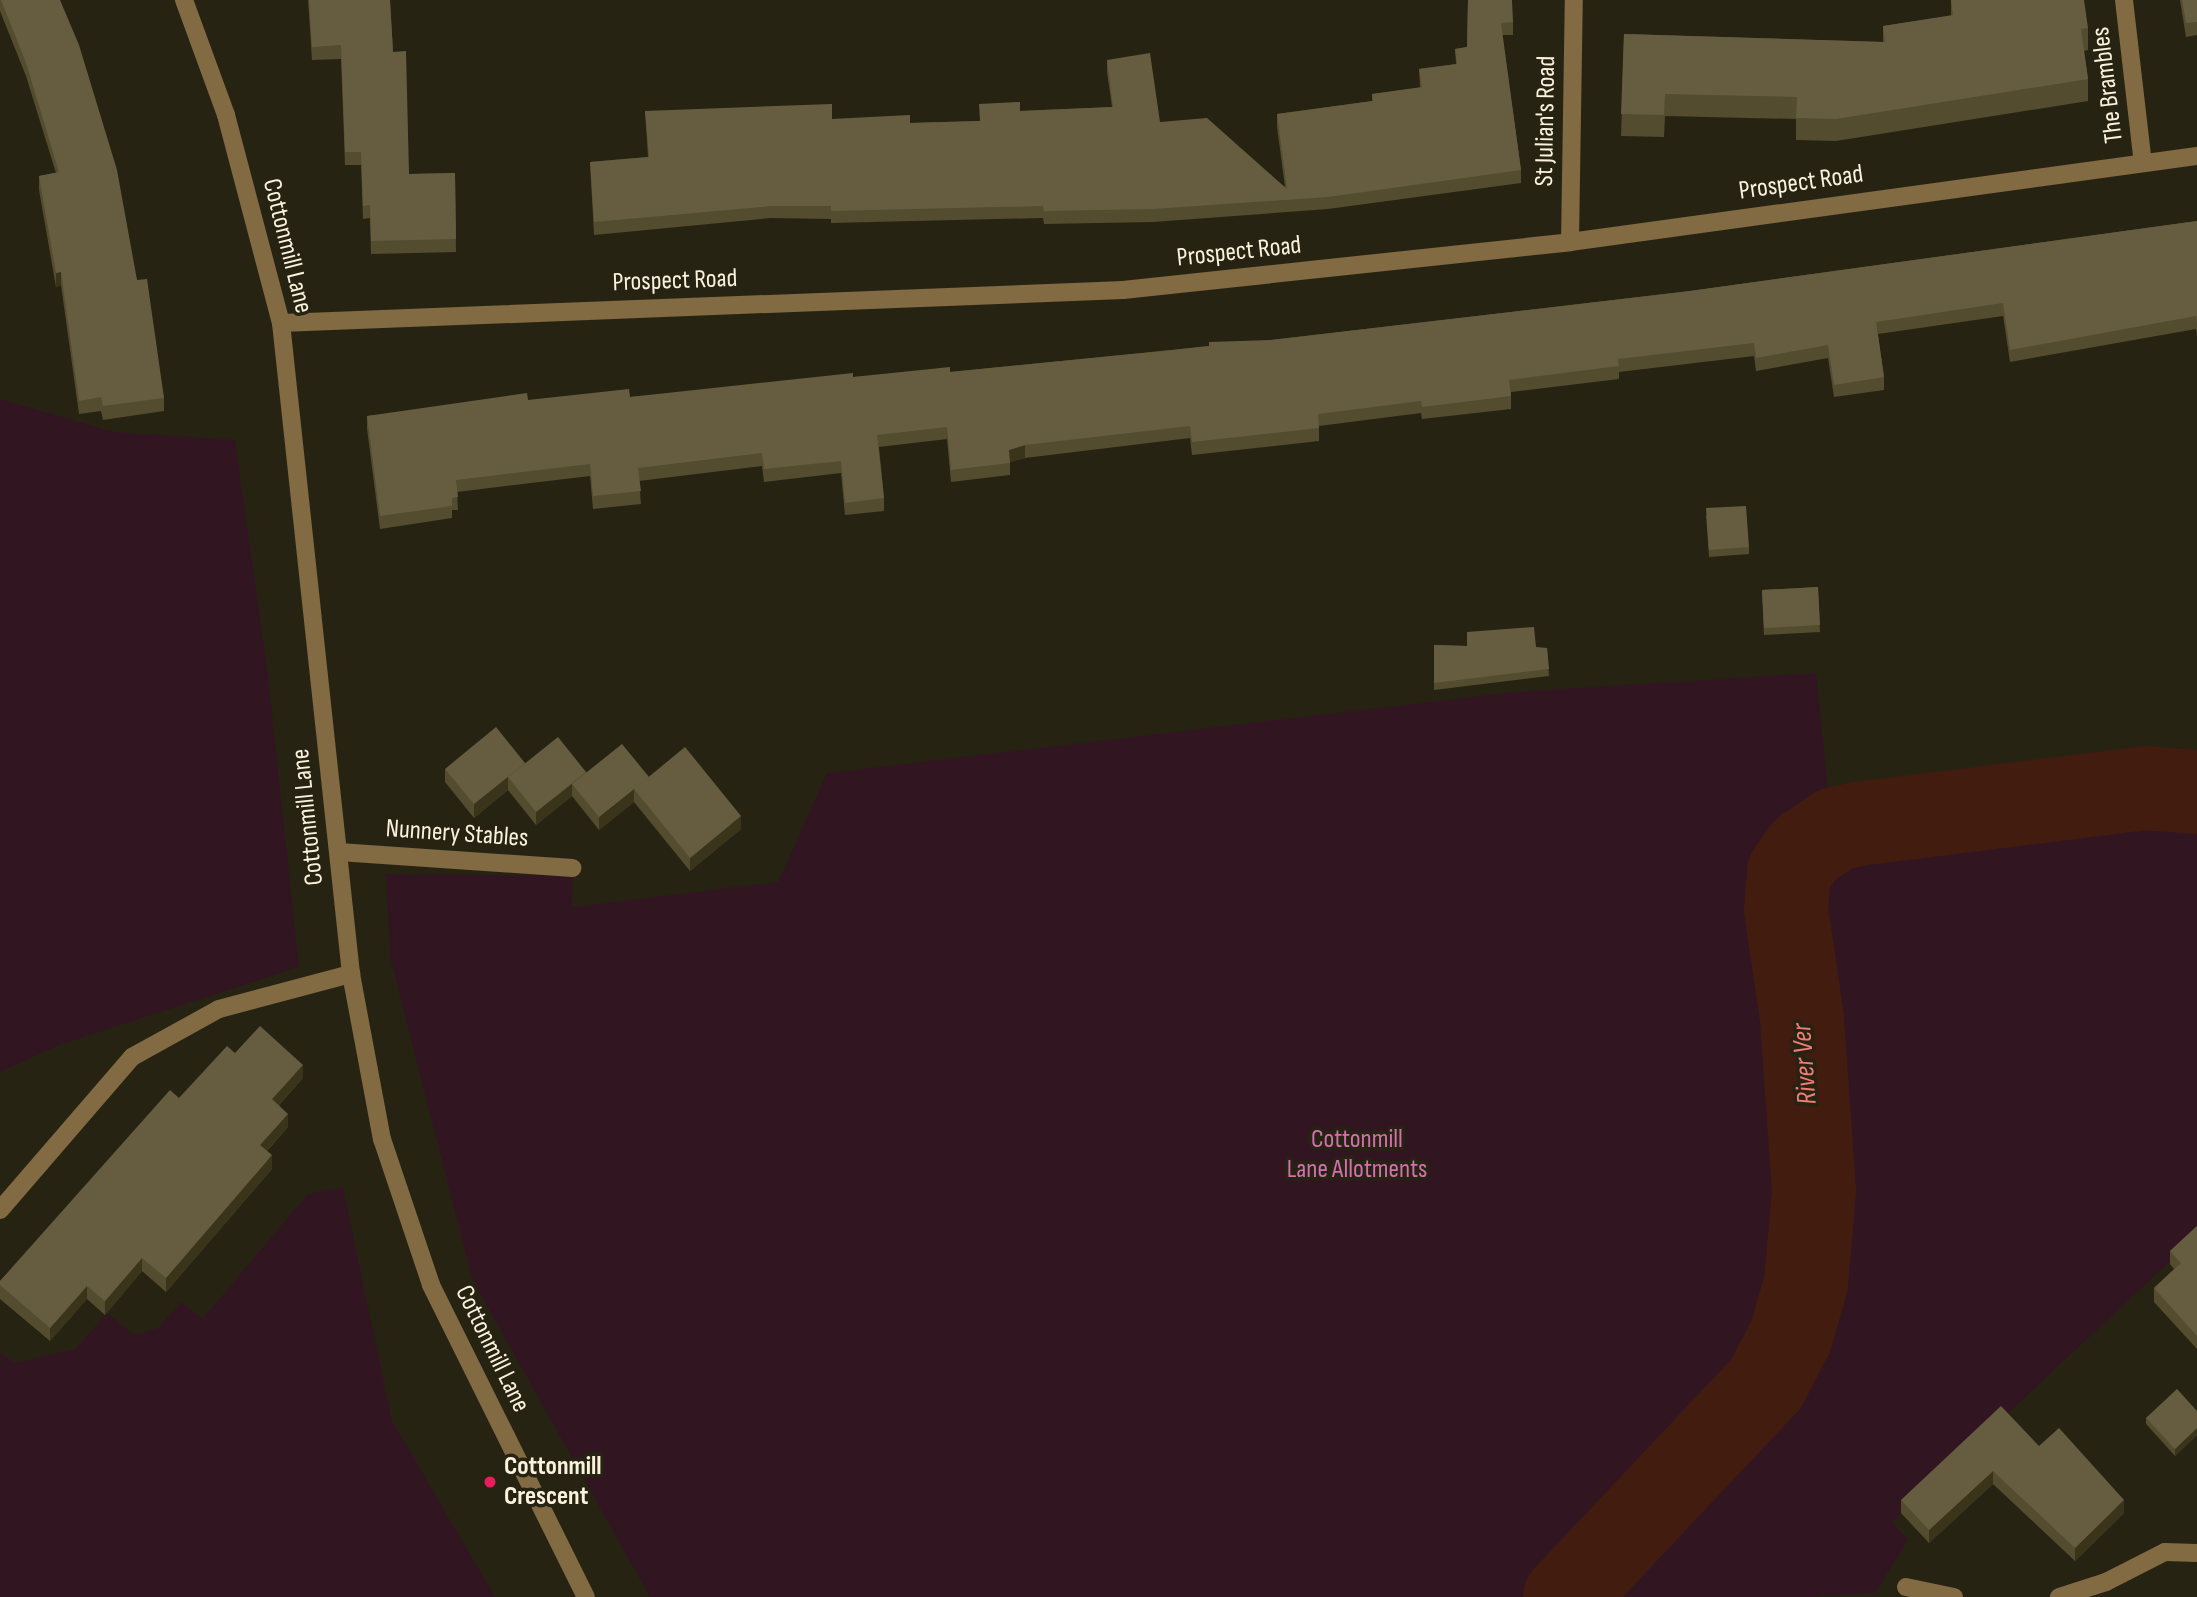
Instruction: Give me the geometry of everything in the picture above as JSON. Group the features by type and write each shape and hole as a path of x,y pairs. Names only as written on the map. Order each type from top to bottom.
{"street":[{"name":"Cottonmill Lane","path":"184,0 226,115 281,323 351,974 382,1139 431,1285 586,1597"},
{"name":"St Julian's Road","path":"1570,242 1574,0"},
{"name":"The Brambles","path":"2124,0 2143,163"},
{"name":"Prospect Road","path":"281,323 1123,290 1570,242 2197,156"},
{"name":"Nunnery Stables","path":"339,852 572,867"},
{"path":"0,1210 132,1058 219,1009 351,974"},
{"path":"2059,1597 2109,1590 2165,1552 2197,1553"},
{"path":"1906,1587 1954,1597"}],"green space":[{"path":"0,399 114,432 235,440 268,675 299,967 59,1045 0,1072"},
{"name":"Cottonmill Lane Allotments","path":"1816,673 1830,806 2176,765 2197,768 2197,1236 1892,1522 1908,1540 1875,1593 1806,1597 650,1597 472,1279 390,957 386,874 573,876 572,907 778,882 827,773 1514,692"},
{"path":"343,1187 392,1421 495,1597 0,1597 0,1352 14,1363 75,1349 107,1313 134,1335 158,1328 181,1302 203,1318 308,1194"}],"building":[{"path":"1,0 60,0 79,45 117,170 137,280 147,279 164,398 103,406 101,397 79,401 61,272 56,273 39,176 59,172 26,63"},
{"path":"309,0 390,0 393,52 406,51 409,174 455,173 456,239 371,241 370,205 363,206 361,152 345,152 341,45 312,47"},
{"path":"1468,0 1512,0 1513,22 1501,23 1521,170 1328,197 1153,209 1044,211 1043,206 831,211 831,206 771,206 594,222 590,162 649,157 645,111 832,104 832,119 910,115 910,123 980,121 979,104 1020,102 1020,111 1113,107 1107,60 1150,53 1160,122 1207,118 1287,189 1277,114 1373,101 1372,94 1422,87 1419,69 1457,64 1455,49 1467,47"},
{"path":"1951,0 2084,0 2088,28 2081,29 2088,79 1836,119 1796,118 1797,97 1665,94 1664,115 1621,114 1624,34 1885,42 1883,26 1953,15"},
{"path":"2182,0 2197,0 2197,22 2186,23"},
{"path":"2197,221 2197,323 2196,316 2010,350 2003,303 1876,322 1884,377 1834,385 1828,345 1756,358 1754,343 1618,359 1619,366 1509,380 1511,396 1422,407 1421,401 1318,414 1319,428 1192,442 1190,426 1025,445 1009,450 1010,463 951,470 947,427 877,435 884,498 845,503 841,461 764,469 762,453 638,468 641,491 593,496 590,464 456,480 458,497 452,498 452,506 380,516 367,416 527,393 528,400 629,389 630,397 853,373 853,377 950,367 950,372 1209,346 1209,342 1271,340 1690,291"},
{"path":"1746,506 1749,547 1709,550 1706,508"},
{"path":"1818,587 1820,625 1764,628 1762,590"},
{"path":"1534,627 1536,647 1547,648 1549,669 1434,683 1434,645 1467,646 1467,632"},
{"path":"496,727 525,763 474,804 445,769"},
{"path":"558,737 586,772 536,812 508,777"},
{"path":"622,744 649,777 599,817 572,784"},
{"path":"685,747 741,816 690,858 634,789"},
{"path":"260,1026 303,1065 272,1099 288,1114 260,1145 272,1155 166,1278 142,1258 105,1301 87,1286 50,1328 0,1285 0,1281 170,1090 179,1098 227,1046 235,1053"},
{"path":"2197,1226 2197,1336 2154,1288 2181,1263 2170,1251"},
{"path":"2177,1389 2197,1411 2197,1428 2175,1449 2146,1418"},
{"path":"2001,1406 2039,1446 2059,1428 2124,1500 2075,1548 1993,1471 1929,1530 1901,1500"}],"waterway":[{"name":"River Ver","path":"1565,1597 1766,1384 1791,1336 1806,1283 1814,1191 1802,1018 1786,909 1789,872 1806,849 1836,829 1857,824 2145,788 2197,792"}],"place":[{"name":"Cottonmill Crescent","path":"490,1482"}]}
